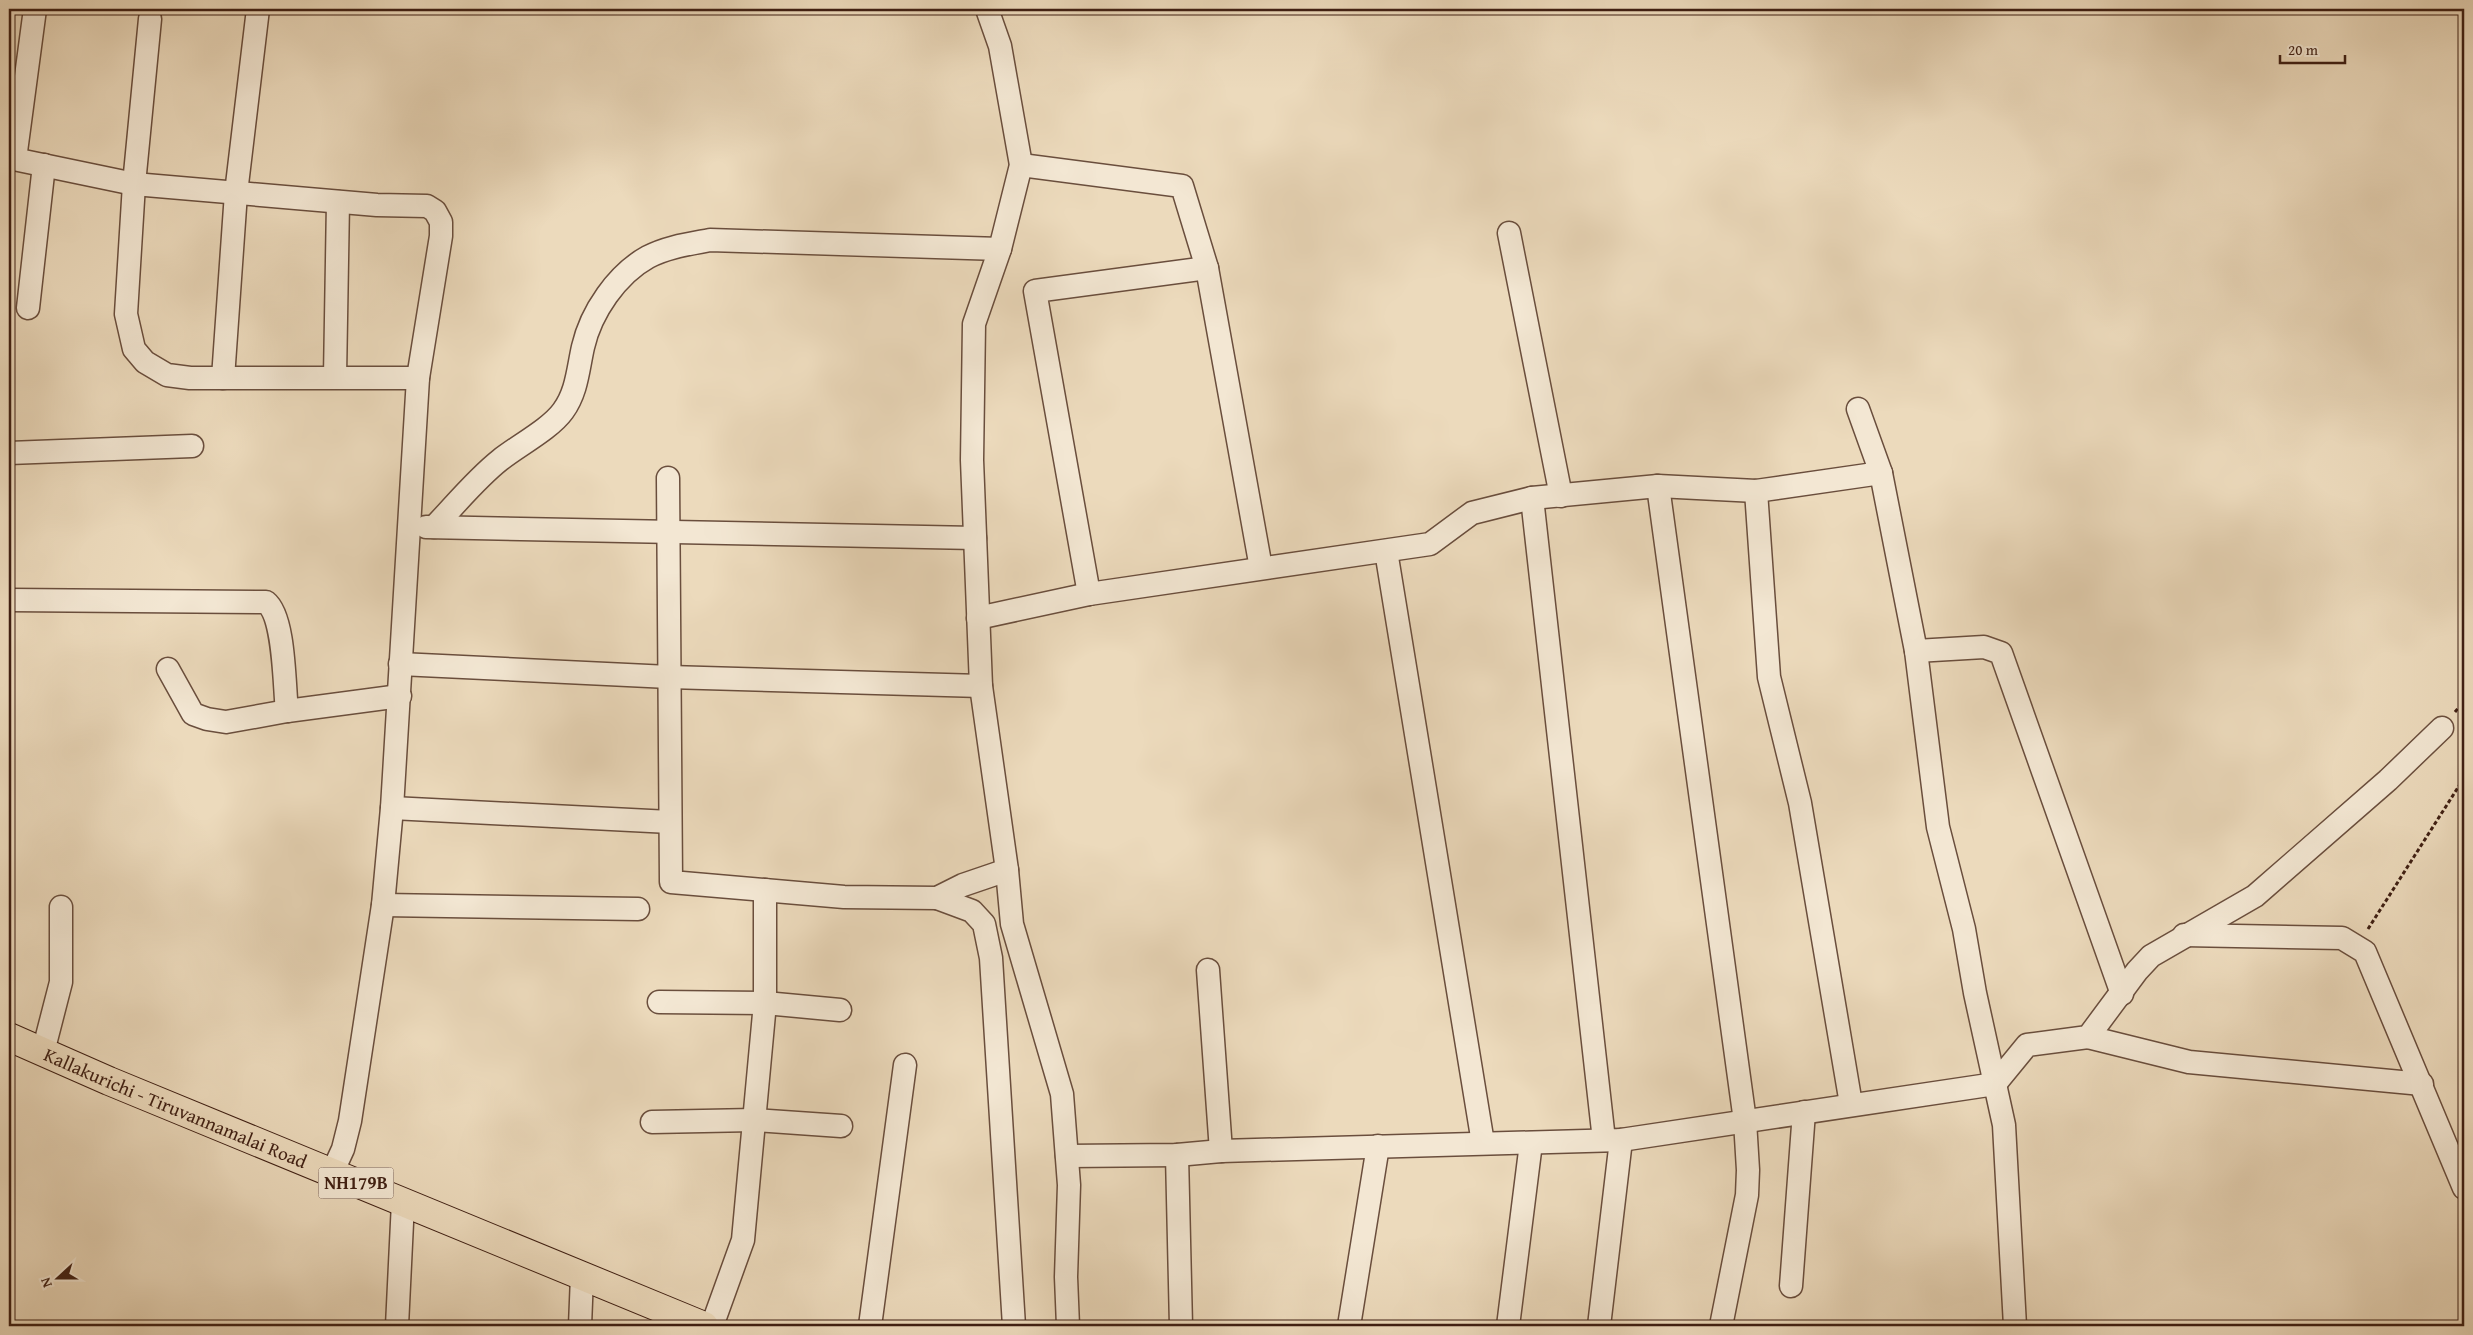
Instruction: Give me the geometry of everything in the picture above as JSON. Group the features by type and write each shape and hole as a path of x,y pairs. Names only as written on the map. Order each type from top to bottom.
{"highway":[{"name":"Kallakurichi - Tiruvannamalai Road","path":"9,1037 332,1173 704,1326"}],"street":[{"path":"36,9 12,159 134,184 377,205 427,206 435,211 441,222 441,236 418,378 400,664 400,696 383,905 350,1121 343,1149 332,1173"},
{"path":"223,378 236,193 258,9"},
{"path":"987,9 1000,46 1021,165 1000,248 974,324 972,460 981,686 1007,870 1012,924 1062,1094 1069,1185 1066,1277 1068,1326"},
{"path":"158,16 134,184 126,314 134,349 146,362 167,374 190,378 418,378"},
{"path":"28,308 44,165"},
{"path":"1021,165 1182,186 1207,268 1261,568"},
{"path":"335,377 338,202"},
{"path":"1509,233 1561,496"},
{"path":"434,527 499,461 562,413 573,396 584,345 592,320 604,299 630,270 649,257 678,246 710,240 1000,248"},
{"path":"1089,594 1036,290 1207,268"},
{"path":"1858,409 1881,473 1916,651 1938,827 1964,929 1974,993 2004,1125 2015,1326"},
{"path":"9,453 192,446"},
{"path":"978,618 1089,594 1430,544 1472,513 1532,498 1658,486 1756,491 1881,473"},
{"path":"668,478 671,882 844,897 937,898 972,911 984,924 991,958 1014,1326"},
{"path":"1658,486 1745,1121 1748,1170 1746,1195 1721,1326"},
{"path":"1756,491 1769,677 1800,802 1851,1104"},
{"path":"1532,498 1612,1140 1599,1326"},
{"path":"408,527 975,538"},
{"path":"1386,551 1483,1143"},
{"path":"9,600 266,602 271,606 277,620 287,711"},
{"path":"1916,651 1984,646 2000,654 2122,994"},
{"path":"400,664 670,677 981,686"},
{"path":"168,669 182,698 193,714 207,720 226,722 287,711 400,696"},
{"path":"2088,1036 2122,994 2137,971 2151,956 2184,935 2255,896 2388,780 2442,728"},
{"path":"392,808 670,822"},
{"path":"937,898 1007,870"},
{"path":"712,1326 743,1240 765,1003 764,890"},
{"path":"383,905 638,909"},
{"path":"43,1052 61,982 61,907"},
{"path":"2184,935 2342,938 2365,952 2422,1084 2464,1188"},
{"path":"1208,970 1221,1151"},
{"path":"659,1002 765,1003 840,1010"},
{"path":"1067,1156 1177,1156 1221,1151 1612,1140 1994,1084 2027,1044 2088,1036 2189,1062 2422,1084"},
{"path":"870,1326 905,1066"},
{"path":"1791,1286 1804,1112"},
{"path":"652,1122 754,1120 841,1126"},
{"path":"1508,1326 1531,1143"},
{"path":"1349,1326 1378,1146"},
{"path":"1177,1156 1181,1326"},
{"path":"397,1326 403,1202"},
{"path":"580,1326 582,1276"}],"path":[{"path":"2365,952 2368,928 2464,778"}]}
